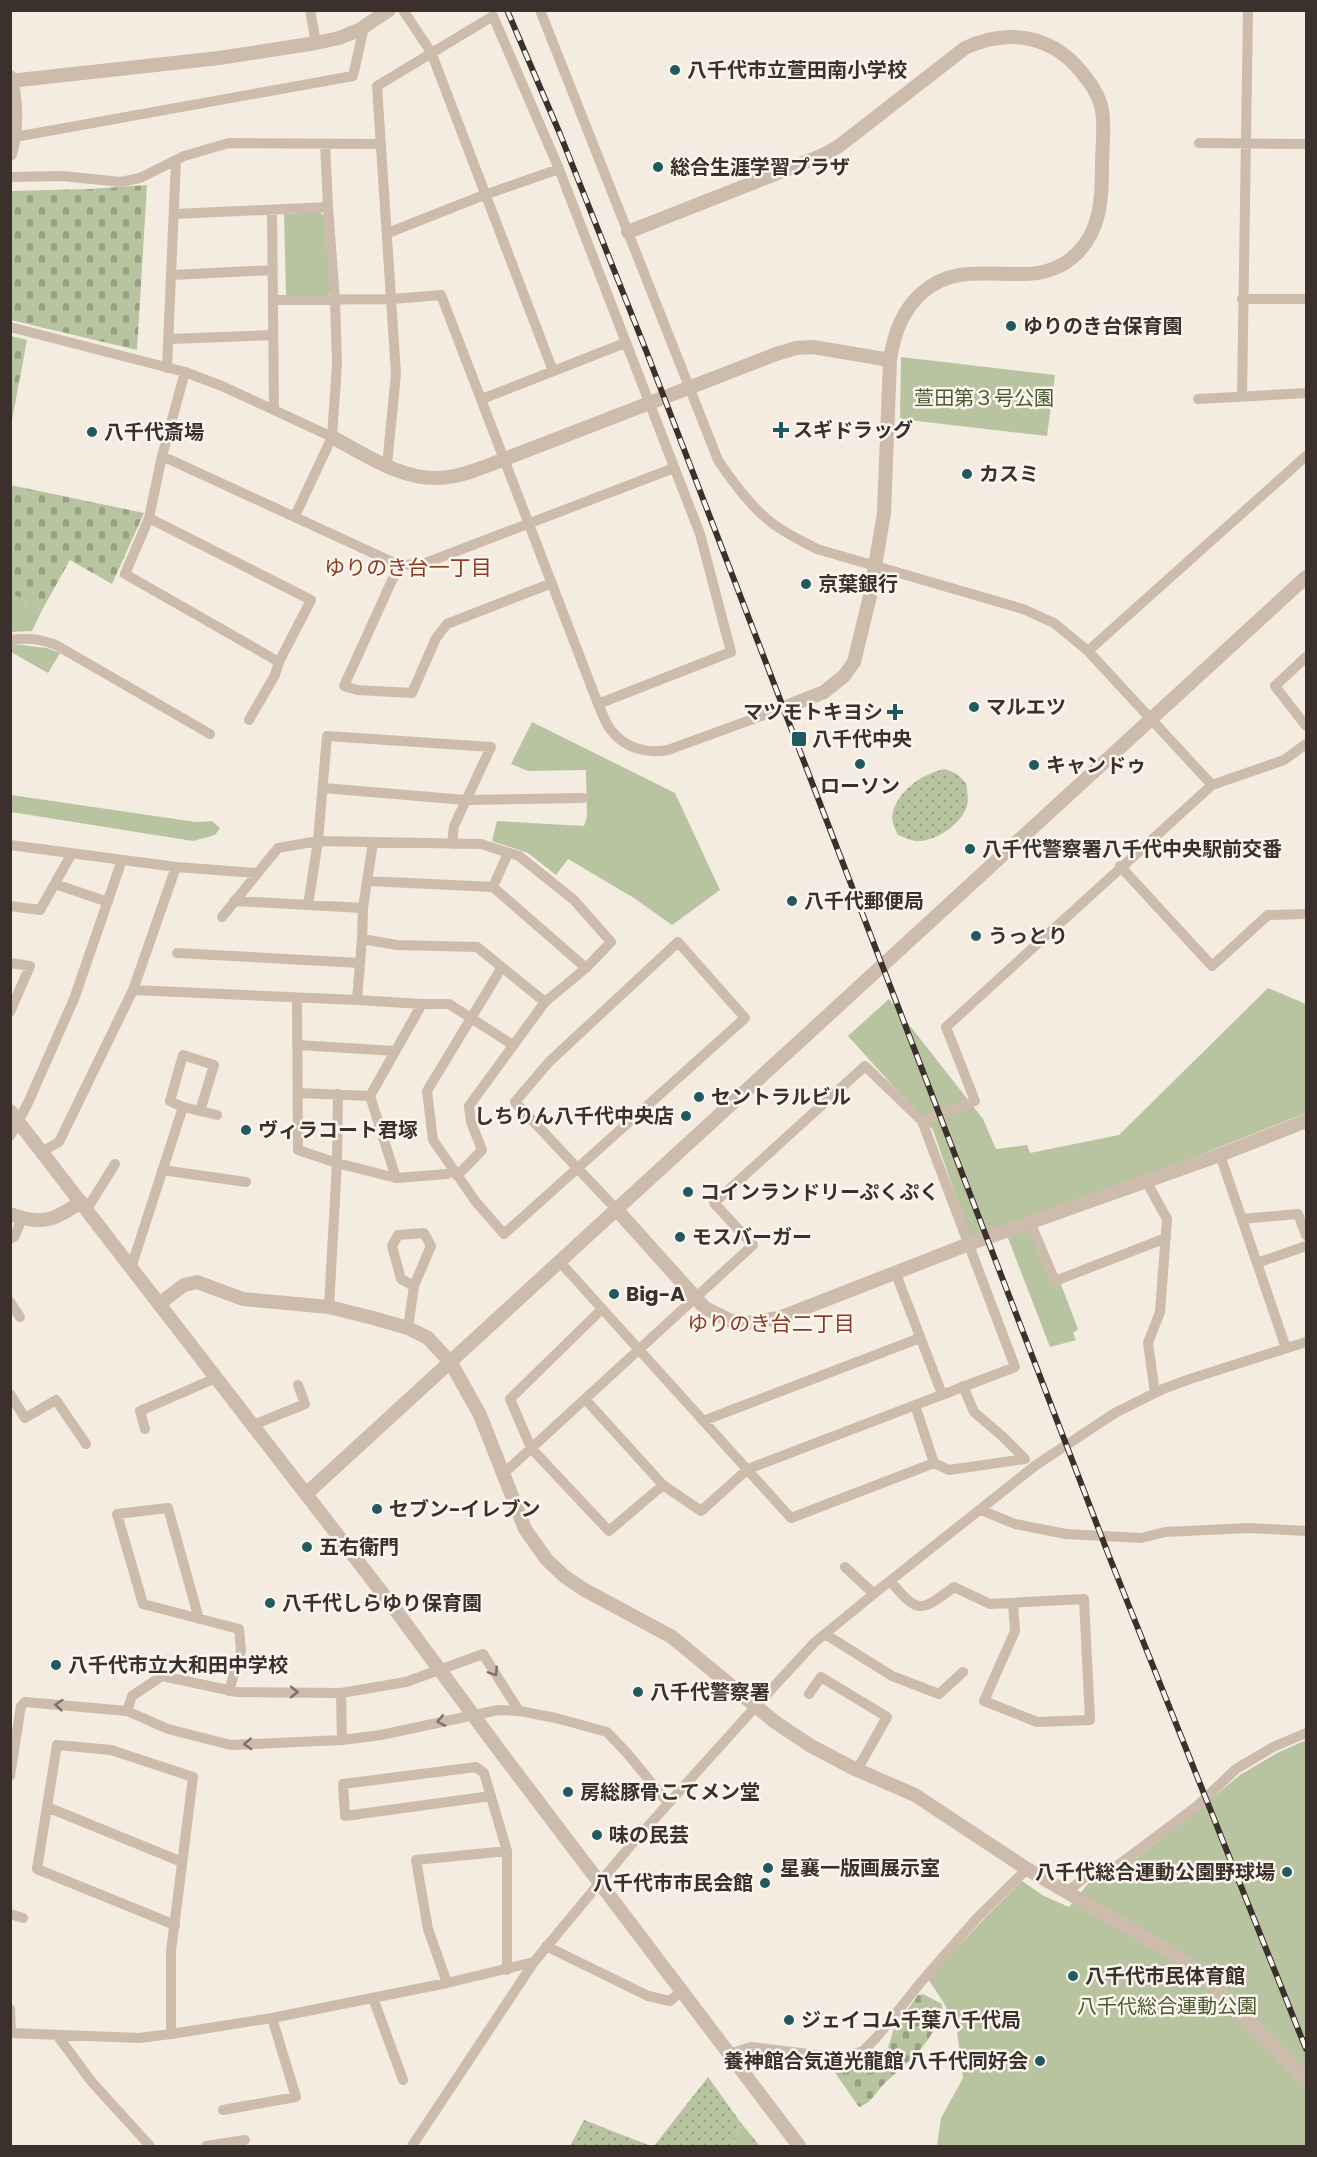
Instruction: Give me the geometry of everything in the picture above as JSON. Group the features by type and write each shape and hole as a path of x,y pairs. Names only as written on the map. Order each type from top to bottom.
{"street":[{"path":"310,10 316,43"},
{"path":"10,154 15,137 15,101 11,80 219,58 316,43 339,38 364,27 389,10"},
{"path":"403,10 431,52 553,371"},
{"path":"540,10 718,460 741,492 768,520 817,549 1023,609 1054,623 1088,651 1212,785"},
{"path":"1242,397 1248,10"},
{"path":"387,465 396,374 393,299 377,86 493,16 559,169 700,534 731,652 598,704"},
{"path":"15,137 353,76 364,27"},
{"path":"273,300 393,299 441,295 610,730 623,742 638,749 657,752 824,692 844,676 854,662 870,596 884,513 890,360 893,340 903,316 915,298 928,287 945,278 974,272 1036,274 1052,270 1074,257 1093,234 1099,216 1102,194 1102,110 1091,85 1080,70 1055,48 1039,40 999,36 965,48 839,146 821,156 628,232"},
{"path":"10,177 62,177 121,182 140,178 177,160 229,143 381,144"},
{"path":"1199,143 1306,144"},
{"path":"294,516 332,437 337,364 325,144"},
{"path":"167,368 177,160"},
{"path":"388,233 484,195 559,169"},
{"path":"176,214 328,207"},
{"path":"272,210 274,410"},
{"path":"172,275 273,270"},
{"path":"1242,299 1306,299"},
{"path":"10,327 185,372 222,386 406,473 438,478 468,472 505,459 796,348 813,347 890,360"},
{"path":"169,339 273,334"},
{"path":"482,399 625,343"},
{"path":"185,372 162,456 149,518 125,574 279,662"},
{"path":"1198,399 1306,393"},
{"path":"162,456 399,565 423,564 674,468"},
{"path":"1088,651 1306,456"},
{"path":"149,518 311,600 279,662 275,675 249,720"},
{"path":"399,565 344,686 357,690 412,693 436,638 447,624 552,582"},
{"path":"306,1494 451,1364 615,1209 1306,577"},
{"path":"10,640 24,637 56,645 210,734"},
{"path":"1306,657 1275,686 1306,726"},
{"path":"308,905 318,841 327,736 491,747 454,826 452,844"},
{"path":"922,1121 975,1101 946,1027 1212,785 1284,760 1306,744"},
{"path":"323,788 466,800 583,798"},
{"path":"222,917 278,848 318,841 481,844 519,856 574,900 611,942 586,968 545,1002 469,1106 471,1122 482,1150 456,1173 396,1178 298,1150 297,998"},
{"path":"357,1000 363,908 373,842"},
{"path":"11,845 176,867 257,873"},
{"path":"10,906 40,910 72,853"},
{"path":"493,887 508,853"},
{"path":"10,1136 14,1115 27,1105 74,999 122,860"},
{"path":"41,1152 59,1142 133,990 176,867"},
{"path":"1120,867 1212,966 1268,915 1306,914"},
{"path":"367,881 493,887 586,968"},
{"path":"55,884 108,902"},
{"path":"234,901 363,908"},
{"path":"362,939 398,945 477,947 545,1002"},
{"path":"502,967 470,1017 428,1091 433,1140 476,1202 504,1234 577,1168 745,1018 678,942 549,1062 515,1102 577,1168 615,1209 705,1308 731,1321 746,1323 779,1318 969,1244 1220,1155 1306,1120"},
{"path":"177,953 360,963"},
{"path":"10,963 30,966 10,1012"},
{"path":"133,990 449,1004 513,1045"},
{"path":"396,1178 370,1095 422,1004"},
{"path":"298,1045 395,1051"},
{"path":"183,1107 200,1111 214,1065 183,1054 170,1101 183,1107 217,1115"},
{"path":"503,1474 753,1245 714,1203 865,1066 922,1121 1015,1367 747,1469 701,1511 663,1485 585,1399"},
{"path":"298,1093 370,1095"},
{"path":"329,1307 338,1162 338,1094"},
{"path":"131,1268 183,1107"},
{"path":"14,1115 396,1612 799,2146"},
{"path":"1220,1155 1286,1348"},
{"path":"10,1239 15,1236 16,1216 36,1221 51,1220 84,1205 114,1164"},
{"path":"162,1170 246,1182"},
{"path":"1146,1181 1167,1219 1160,1312 1148,1343 1155,1393"},
{"path":"1242,1219 1298,1214 1306,1235"},
{"path":"1030,1222 1055,1281 1166,1238"},
{"path":"408,1328 414,1286 431,1246 424,1233 398,1235 392,1246 401,1279 414,1286"},
{"path":"1257,1263 1306,1246"},
{"path":"559,1262 791,1518 934,1463 949,1470 1025,1459 974,1412 963,1386"},
{"path":"896,1274 942,1394"},
{"path":"159,1304 184,1285 197,1282 243,1299 329,1307 408,1328 428,1338 451,1364 480,1415 518,1514 531,1540 564,1576 583,1589 672,1637 775,1722 802,1740 856,1770 915,1795 1066,1893 1179,1957 1209,1981 1306,2079"},
{"path":"10,1302 20,1317"},
{"path":"602,1310 510,1399 531,1448 609,1531 663,1485"},
{"path":"703,1421 920,1338"},
{"path":"412,2146 546,1946 668,1803 815,1642 1036,1465 1116,1413 1155,1393 1190,1379 1306,1342"},
{"path":"145,1429 140,1411 216,1378"},
{"path":"253,1425 305,1404 298,1385"},
{"path":"10,1394 26,1418 56,1400 86,1444"},
{"path":"915,1405 934,1463"},
{"path":"199,1619 168,1508 117,1514 143,1604 199,1619 238,1629 241,1650 229,1690"},
{"path":"981,1510 1015,1524 1066,1534 1141,1538 1165,1532 1249,1528 1306,1531"},
{"path":"844,1567 874,1594"},
{"path":"890,1581 910,1603 919,1606 931,1604 954,1587 990,1604 1084,1599 1090,1720 1037,1722 984,1701 1015,1631 1013,1603"},
{"path":"825,1634 892,1676 939,1694 963,1672"},
{"path":"127,1711 132,1696 162,1676 237,1692 341,1692 406,1682 483,1654 519,1712"},
{"path":"809,1694 821,1677 887,1717 856,1770"},
{"path":"341,1692 342,1740"},
{"path":"10,1776 21,1706 25,1702 127,1711 168,1729 231,1745 342,1740 381,1735 498,1710 556,1718 607,1732 668,1803"},
{"path":"1066,1893 1089,1874 1118,1866 1197,1806 1236,1769 1274,1747 1306,1733"},
{"path":"171,2034 171,1951 175,1925 183,1862 193,1777 111,1750 57,1745 37,1869 175,1925"},
{"path":"491,1796 345,1816 343,1784 476,1767 484,1773 491,1796 507,1851 507,1970"},
{"path":"47,1807 183,1862"},
{"path":"447,1983 428,1929 416,1860 507,1851"},
{"path":"729,2054 751,2047 841,2058 863,2051 976,1919 1027,1869"},
{"path":"10,1914 23,1918"},
{"path":"546,1946 648,1996 670,2001 681,1991"},
{"path":"10,2010 11,2033 139,2038 272,2018 447,1983 534,1962"},
{"path":"373,1998 403,2080"},
{"path":"223,2110 296,2097 272,2018"},
{"path":"57,2035 92,2081 150,2146"},
{"path":"206,2146 245,2140"}],"green space":[{"path":"147,185 137,350 11,320 11,191"},
{"path":"319,212 324,215 331,291 327,297 286,295 284,214"},
{"path":"10,336 27,340 11,425"},
{"name":"萱田第３号公園","path":"901,357 1055,375 1047,436 900,419"},
{"path":"10,485 144,513 112,584 70,560 42,610 11,593"},
{"path":"11,593 42,610 32,631 11,632"},
{"path":"13,644 47,648 60,653 48,673 11,652"},
{"path":"532,722 675,793 720,890 672,925 634,898 568,859 556,875 528,853 492,841 497,821 584,826 587,817 586,770 528,771 511,764"},
{"path":"945,769 957,774 966,783 968,803 960,818 948,830 927,840 914,841 898,835 892,817 898,800 919,779"},
{"path":"11,795 196,822 212,821 220,828 215,835 193,841 11,812"},
{"path":"1268,988 1306,1004 1306,1113 1004,1232 971,1240 933,1130 848,1036 889,999 983,1119 996,1149 1027,1145 1030,1153 1119,1135"},
{"path":"1029,1225 1060,1282 1078,1329 1073,1333 1076,1340 1050,1347 1006,1233"},
{"name":"八千代総合運動公園","path":"1306,1740 1306,2146 937,2146 941,2118 963,2078 957,2031 944,2003 928,1979 1022,1881 1044,1896 1069,1907 1092,1879 1118,1872 1240,1775 1277,1753"},
{"path":"923,1994 942,2004 941,2015 931,2035 920,2050 870,2100 859,2107 829,2064 851,2065 888,2048 894,2028 918,1995"},
{"path":"708,2077 741,2123 733,2146 654,2146"},
{"path":"584,2120 651,2146 570,2146"},
{"path":"741,2123 760,2146 733,2146"}],"railway":[{"path":"507,10 560,134 647,353 1109,1556 1306,2049"}],"place":[{"name":"八千代市立萱田南小学校","path":"675,70"},
{"name":"総合生涯学習プラザ","path":"658,167"},
{"name":"ゆりのき台保育園","path":"1011,326"},
{"name":"スギドラッグ","path":"781,430"},
{"name":"八千代斎場","path":"92,432"},
{"name":"カスミ","path":"967,474"},
{"name":"京葉銀行","path":"806,584"},
{"name":"マルエツ","path":"974,707"},
{"name":"マツモトキヨシ","path":"895,712"},
{"name":"八千代中央","path":"799,739"},
{"name":"ローソン","path":"860,764"},
{"name":"キャンドゥ","path":"1034,765"},
{"name":"八千代警察署八千代中央駅前交番","path":"970,849"},
{"name":"八千代郵便局","path":"792,901"},
{"name":"うっとり","path":"976,936"},
{"name":"セントラルビル","path":"699,1097"},
{"name":"しちりん八千代中央店","path":"686,1116"},
{"name":"ヴィラコート君塚","path":"246,1130"},
{"name":"コインランドリーぷくぷく","path":"688,1192"},
{"name":"モスバーガー","path":"680,1237"},
{"name":"Big-A","path":"614,1294"},
{"name":"セブン-イレブン","path":"377,1509"},
{"name":"五右衛門","path":"307,1547"},
{"name":"八千代しらゆり保育園","path":"270,1603"},
{"name":"八千代市立大和田中学校","path":"56,1665"},
{"name":"八千代警察署","path":"638,1692"},
{"name":"房総豚骨こてメン堂","path":"568,1792"},
{"name":"味の民芸","path":"597,1835"},
{"name":"星襄一版画展示室","path":"768,1868"},
{"name":"八千代総合運動公園野球場","path":"1287,1872"},
{"name":"八千代市市民会館","path":"765,1883"},
{"name":"八千代市民体育館","path":"1073,1976"},
{"name":"ジェイコム千葉八千代局","path":"789,2020"},
{"name":"養神館合気道光龍館 八千代同好会","path":"1040,2061"}],"district":[{"name":"ゆりのき台一丁目","path":"408,568"},
{"name":"ゆりのき台二丁目","path":"771,1324"}]}
